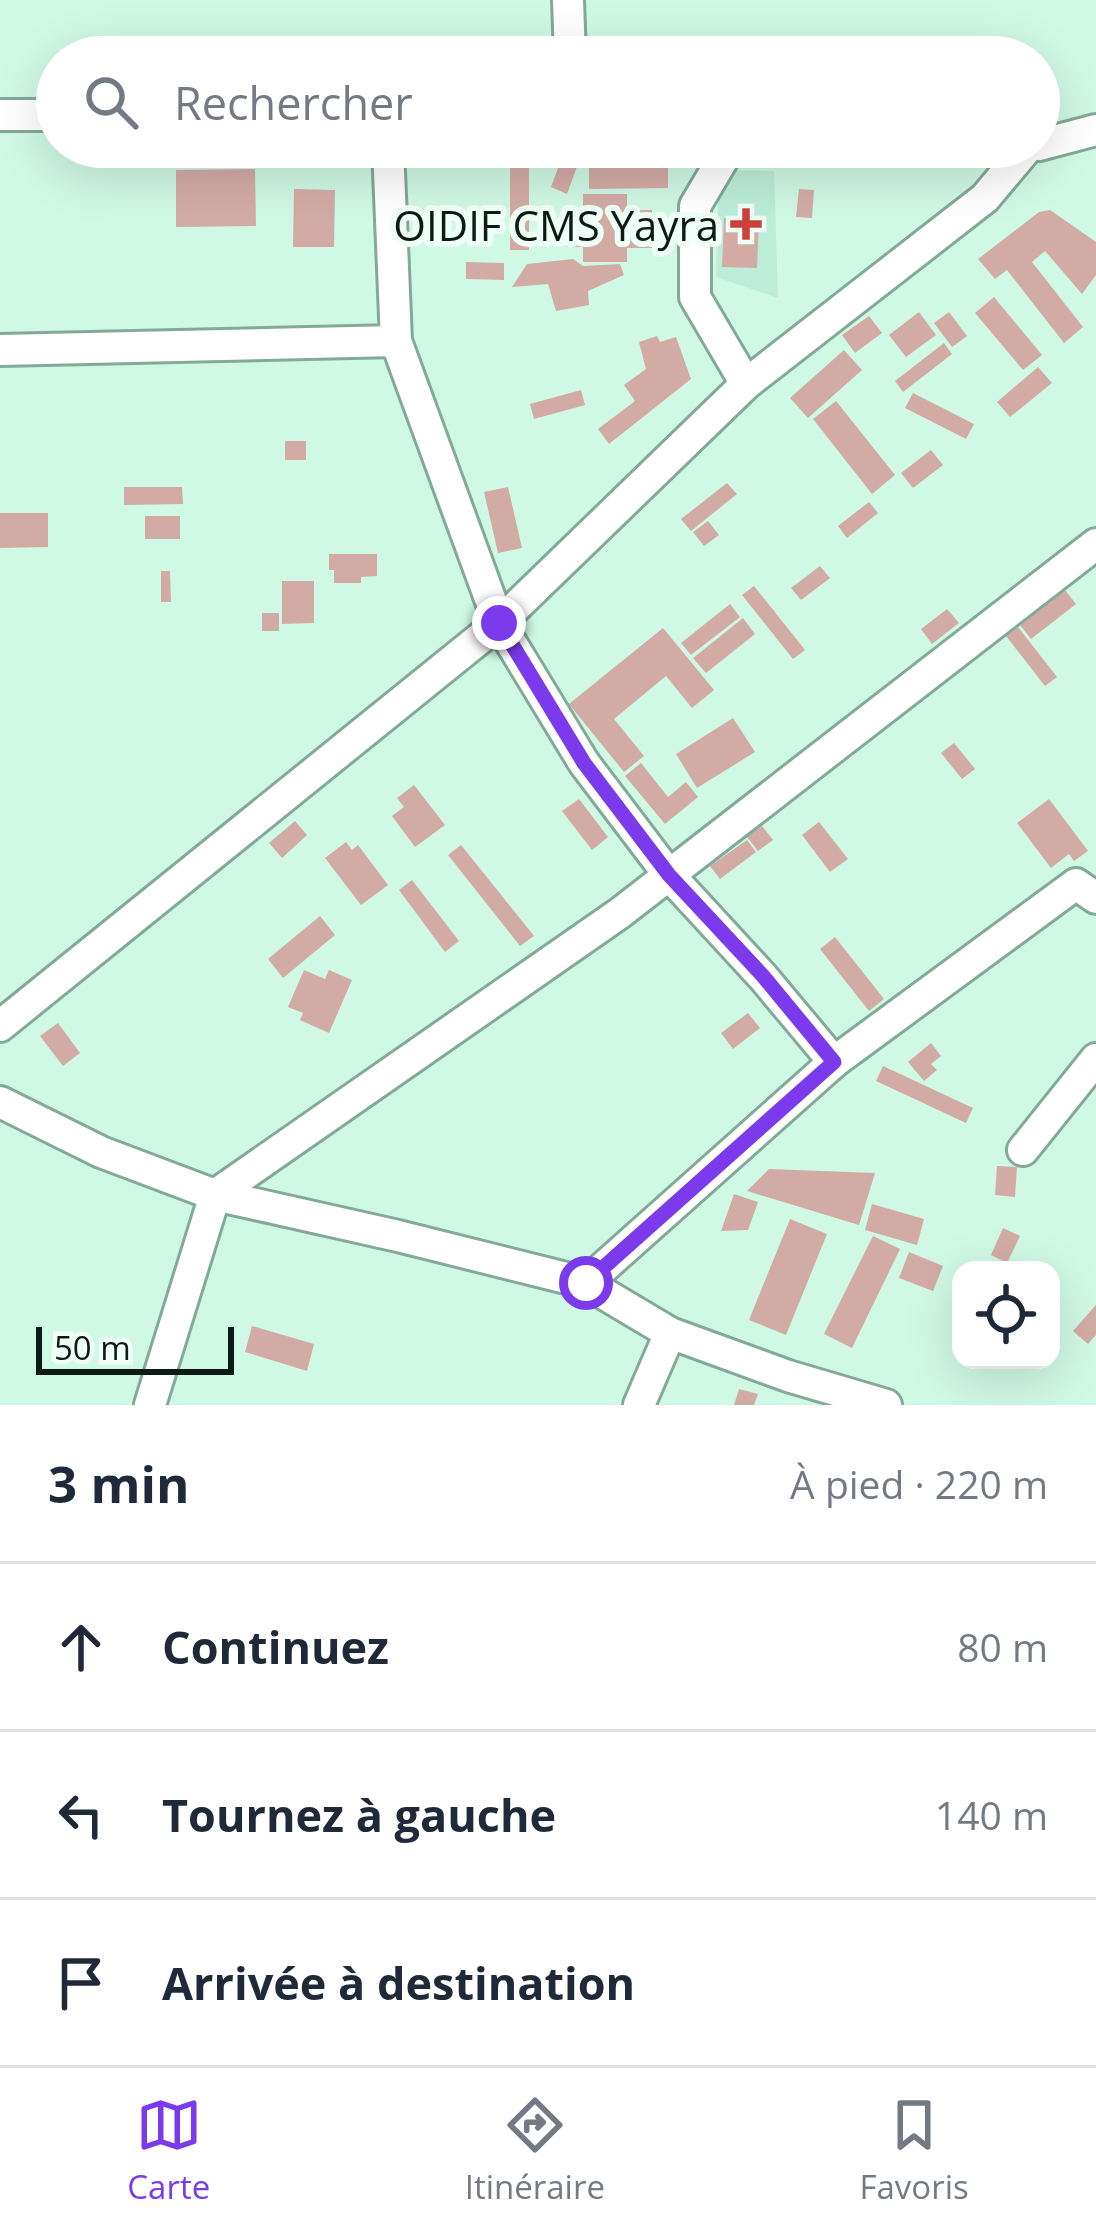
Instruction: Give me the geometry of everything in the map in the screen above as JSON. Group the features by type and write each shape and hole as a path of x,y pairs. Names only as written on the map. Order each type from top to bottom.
{"street":[{"path":"568,0 569,36"},
{"path":"0,115 36,116"},
{"path":"1060,140 1096,130"},
{"path":"389,168 396,341 499,623 584,763 669,875 763,976 834,1062"},
{"path":"718,168 695,206 695,297 746,384"},
{"path":"0,1026 499,623 746,384 985,198 1013,168"},
{"path":"0,350 396,341"},
{"path":"150,1405 215,1195 620,914 1095,548"},
{"path":"586,1283 834,1062 1076,884 1096,898"},
{"path":"1023,1150 1096,1059"},
{"path":"0,1102 101,1152 215,1195 586,1283 670,1333 886,1405"},
{"path":"639,1405 670,1333"}],"shaded area":[{"name":"OIDIF CMS Yayra","path":"719,170 774,171 778,298 716,277"}],"building":[{"path":"510,168 529,168 529,250 510,250"},
{"path":"558,168 577,168 567,194 551,187"},
{"path":"589,168 668,168 668,188 589,189"},
{"path":"255,169 256,226 176,227 176,170"},
{"path":"294,189 335,190 334,247 293,247"},
{"path":"799,189 814,190 812,218 796,217"},
{"path":"583,194 627,194 627,210 652,210 652,248 627,248 627,262 583,262 583,247 566,247 566,210 583,210"},
{"path":"1050,210 1096,242 1096,275 1082,294 1045,251 1032,262 1083,327 1064,343 1007,270 995,279 978,259 1039,212"},
{"path":"724,218 759,219 757,268 722,267"},
{"path":"573,259 583,266 620,264 624,275 588,291 589,305 556,311 548,284 512,287 527,264"},
{"path":"466,262 504,263 504,280 466,279"},
{"path":"994,297 1042,355 1023,370 975,313"},
{"path":"919,312 936,335 906,357 889,335"},
{"path":"949,312 967,336 952,347 934,323"},
{"path":"869,316 882,333 855,353 842,335"},
{"path":"657,336 660,342 676,337 691,379 609,444 598,429 635,401 624,385 646,369 639,342"},
{"path":"944,343 952,354 903,392 895,381"},
{"path":"844,350 862,370 808,418 790,398"},
{"path":"1038,367 1052,383 1010,417 997,402"},
{"path":"581,390 585,405 534,419 530,404"},
{"path":"913,393 974,424 966,439 905,408"},
{"path":"836,401 895,475 872,494 813,419"},
{"path":"285,441 306,441 306,460 285,460"},
{"path":"931,450 943,465 913,488 901,473"},
{"path":"727,483 737,494 691,531 681,519"},
{"path":"124,487 182,487 183,504 124,505"},
{"path":"508,487 522,548 498,553 484,492"},
{"path":"869,502 878,513 847,538 838,526"},
{"path":"0,513 48,513 48,547 0,548"},
{"path":"145,516 180,516 180,539 145,539"},
{"path":"708,521 719,535 704,546 693,532"},
{"path":"329,554 377,554 377,576 361,577 361,583 334,583"},
{"path":"820,566 830,578 801,600 791,588"},
{"path":"161,571 170,571 171,602 161,602"},
{"path":"282,581 314,581 314,623 282,624"},
{"path":"754,586 805,650 793,659 742,595"},
{"path":"1065,590 1076,604 1031,639 1020,625"},
{"path":"730,604 740,617 691,655 681,643"},
{"path":"947,609 959,623 932,644 921,629"},
{"path":"262,613 279,613 279,631 262,631"},
{"path":"743,618 755,634 706,673 693,658"},
{"path":"1018,627 1057,677 1045,686 1006,636"},
{"path":"663,628 714,690 692,708 666,676 614,719 644,756 624,772 569,704"},
{"path":"733,718 755,752 697,788 676,754"},
{"path":"954,743 975,769 962,779 941,753"},
{"path":"641,763 668,797 686,782 698,797 665,824 625,776"},
{"path":"414,785 445,825 415,847 392,816 404,807 397,798"},
{"path":"579,799 608,837 592,850 562,811"},
{"path":"1049,799 1088,851 1074,861 1069,854 1051,868 1017,823"},
{"path":"295,821 307,835 282,858 269,843"},
{"path":"819,822 848,859 830,872 802,835"},
{"path":"762,826 773,840 758,851 747,837"},
{"path":"747,840 756,852 720,879 710,866"},
{"path":"346,842 352,850 358,845 388,885 361,905 325,858"},
{"path":"461,845 534,936 520,946 448,855"},
{"path":"412,880 459,941 445,952 399,890"},
{"path":"320,916 335,935 283,978 268,959"},
{"path":"835,937 884,999 869,1011 820,949"},
{"path":"304,970 325,979 329,970 352,980 329,1033 300,1020 303,1013 288,1007"},
{"path":"748,1013 760,1028 733,1049 721,1033"},
{"path":"58,1023 80,1053 63,1066 40,1036"},
{"path":"931,1043 941,1056 931,1064 937,1070 924,1081 908,1062"},
{"path":"883,1066 973,1108 966,1123 876,1081"},
{"path":"997,1166 1017,1167 1015,1197 995,1195"},
{"path":"769,1169 875,1173 859,1225 747,1191"},
{"path":"734,1194 758,1202 748,1230 721,1231"},
{"path":"872,1204 924,1219 917,1245 865,1230"},
{"path":"790,1219 827,1234 786,1335 749,1320"},
{"path":"1003,1228 1020,1236 1008,1261 991,1255"},
{"path":"873,1236 900,1249 852,1348 824,1334"},
{"path":"909,1252 943,1266 933,1291 899,1278"},
{"path":"1096,1305 1096,1335 1088,1344 1073,1331"},
{"path":"252,1326 314,1344 307,1371 245,1352"},
{"path":"739,1389 758,1394 754,1405 734,1405"}],"place":[{"name":"OIDIF CMS Yayra","path":"746,224"}],"route":[{"path":"499,623 584,763 669,875 763,976 834,1062 586,1283"}]}
